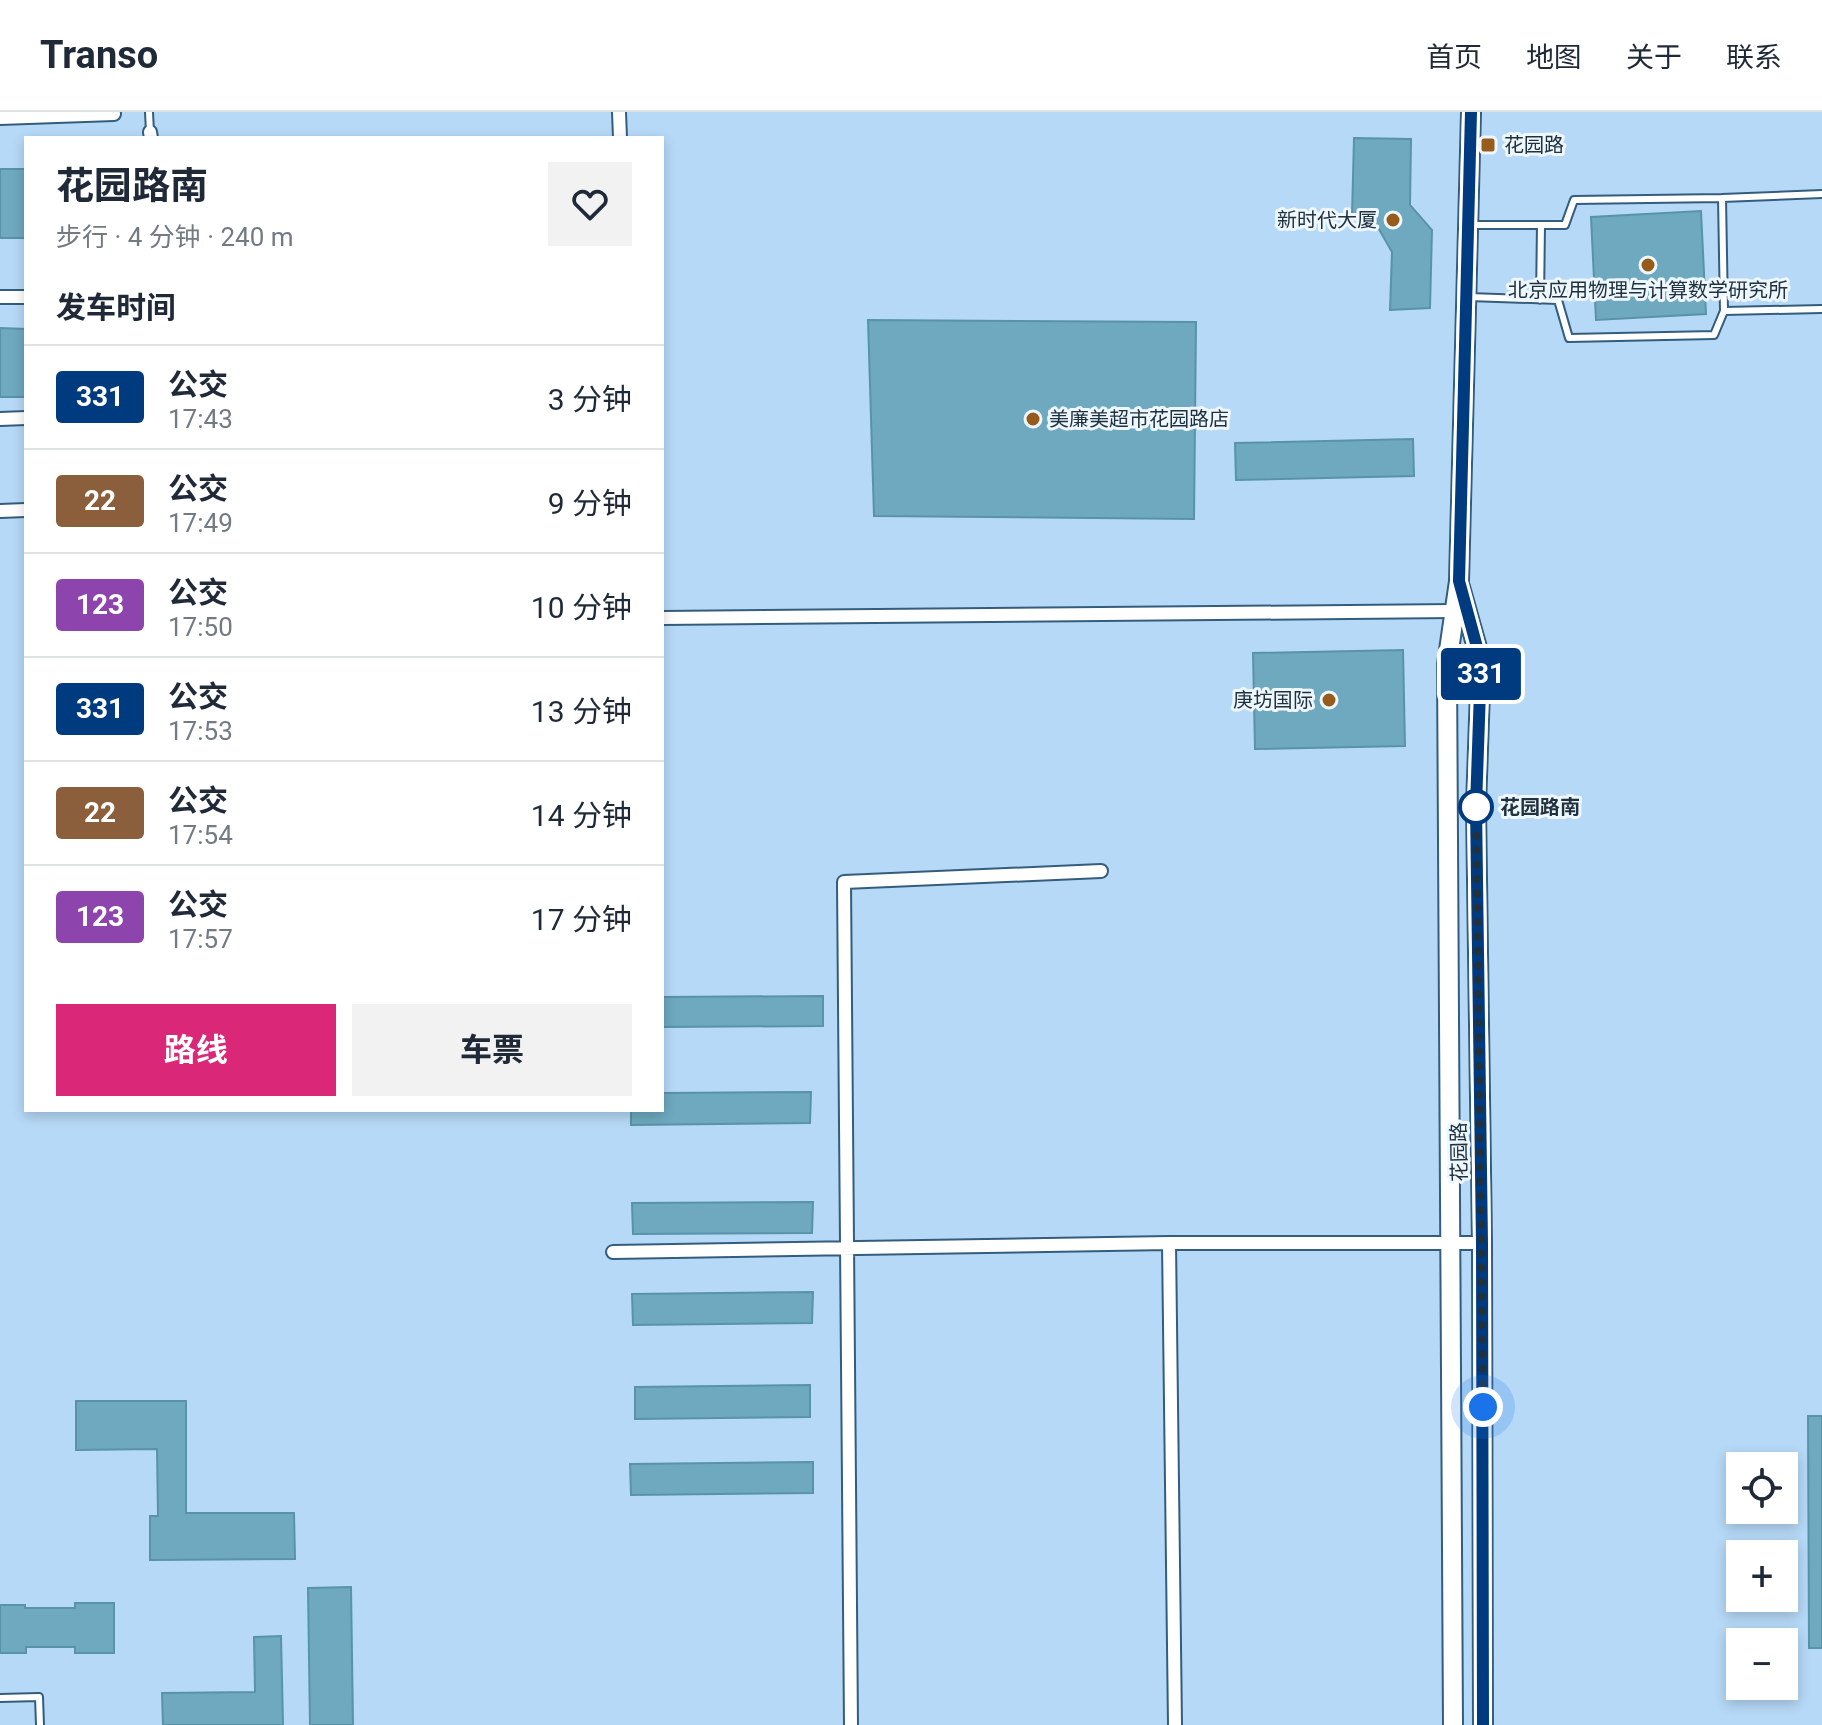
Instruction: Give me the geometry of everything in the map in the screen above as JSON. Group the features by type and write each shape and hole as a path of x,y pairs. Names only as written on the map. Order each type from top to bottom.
{"street":[{"path":"619,112 620,136"},
{"name":"花园路","path":"1453,1725 1447,664 1459,581 1471,112"},
{"path":"6,116 114,114"},
{"path":"0,297 24,297"},
{"path":"0,419 24,418"},
{"path":"0,511 24,510"},
{"name":"花园路","path":"1459,581 1481,662 1476,806 1482,1243 1483,1725"},
{"path":"664,618 1454,611"},
{"path":"851,1725 844,882 1101,871"},
{"path":"613,1252 1169,1243 1482,1243"},
{"path":"1169,1243 1175,1725"},
{"path":"1452,1408 1483,1407"}],"lane":[{"path":"149,112 150,135"},
{"path":"1468,225 1565,225 1574,200 1822,194"},
{"path":"1466,297 1558,300 1569,338 1714,335 1724,311 1722,198"},
{"path":"1540,300 1541,225"},
{"path":"1724,311 1822,309"},
{"path":"0,1698 39,1697 40,1725"}],"building":[{"name":"新时代大厦","path":"1354,138 1411,139 1410,205 1432,230 1430,308 1390,310 1392,252 1376,224 1352,216"},
{"path":"0,169 24,169 24,238 0,238"},
{"name":"北京应用物理与计算数学研究所","path":"1701,211 1706,314 1596,320 1591,217"},
{"name":"美廉美超市花园路店","path":"868,320 1196,322 1194,519 874,516"},
{"path":"0,328 24,329 24,397 0,397"},
{"path":"1413,439 1414,476 1236,480 1235,443"},
{"name":"庚坊国际","path":"1403,650 1405,746 1255,749 1253,653"},
{"path":"823,996 823,1026 664,1027 664,997"},
{"path":"811,1092 810,1123 631,1125 631,1112 664,1112 664,1093"},
{"path":"813,1202 812,1233 633,1234 632,1203"},
{"path":"813,1292 812,1323 633,1325 632,1294"},
{"path":"810,1385 810,1417 635,1419 635,1387"},
{"path":"76,1401 186,1401 186,1513 294,1513 295,1559 150,1560 150,1516 158,1516 157,1449 76,1450"},
{"path":"1808,1416 1822,1416 1822,1648 1809,1648"},
{"path":"813,1462 813,1493 631,1495 630,1464"},
{"path":"351,1587 353,1725 310,1725 308,1588"},
{"path":"75,1603 114,1603 114,1653 75,1653 75,1647 26,1647 26,1653 0,1653 0,1605 75,1608"},
{"path":"281,1636 283,1725 163,1725 162,1693 255,1692 254,1637"}],"bus line":[{"name":"331","path":"1471,112 1459,581 1481,662 1476,806 1482,1243 1483,1725"}],"place":[{"name":"花园路","path":"1488,145"},
{"name":"新时代大厦","path":"1393,220"},
{"name":"北京应用物理与计算数学研究所","path":"1648,265"},
{"name":"美廉美超市花园路店","path":"1033,419"},
{"name":"庚坊国际","path":"1329,700"},
{"name":"花园路南","path":"1476,807"}],"route":[{"path":"1476,807 1483,1407"}]}
